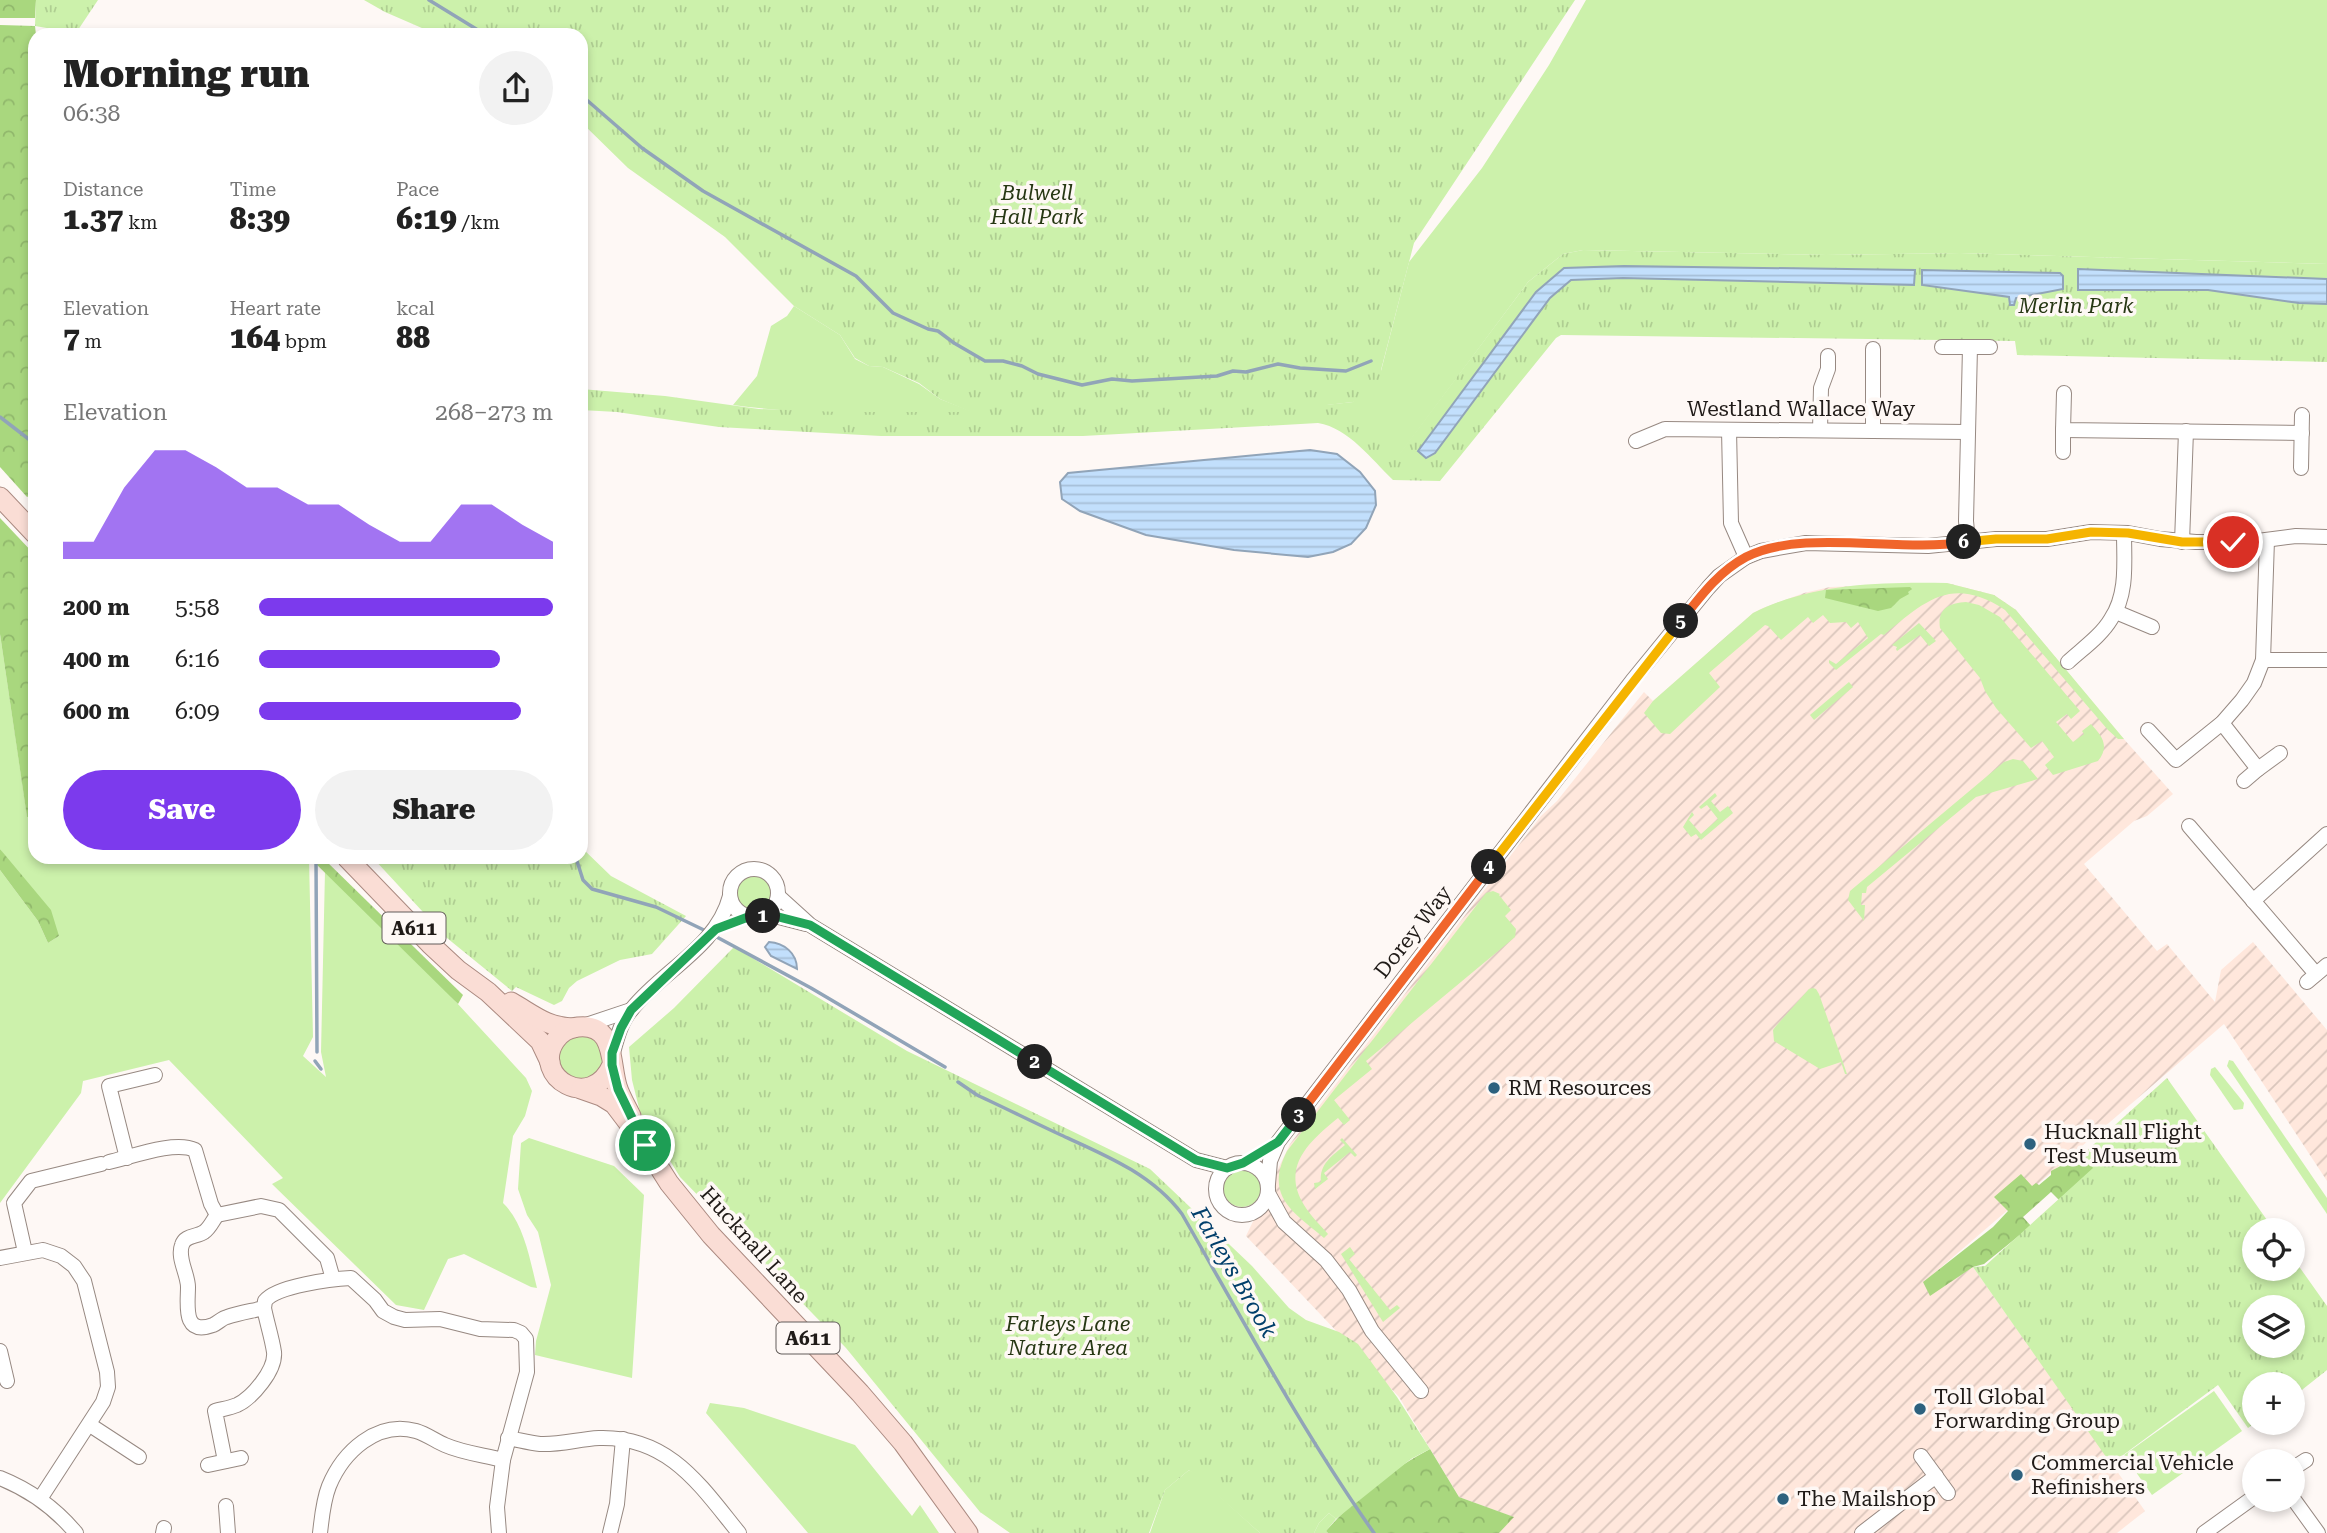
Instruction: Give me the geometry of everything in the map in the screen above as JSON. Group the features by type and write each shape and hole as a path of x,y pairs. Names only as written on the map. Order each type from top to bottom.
{"main road":[{"path":"0,497 28,527"},
{"name":"Hucknall Lane","path":"353,864 430,944 458,970 488,992 540,1041 554,1073 561,1081 570,1087 601,1096 614,1104 669,1183 711,1235 860,1393 903,1443 968,1533"},
{"name":"Hucknall Lane","path":"488,992 556,1027 593,1028 602,1034 609,1043 618,1089 645,1145"},
{"path":"550,1062 555,1041 563,1032 577,1027"},
{"path":"581,1089 601,1083 608,1075 612,1059"}],"street":[{"path":"1942,347 1990,346"},
{"path":"1968,541 1966,514 1970,347"},
{"path":"1872,431 1873,349"},
{"path":"1820,430 1821,388 1828,369 1828,356"},
{"path":"2063,452 2064,393"},
{"path":"2301,468 2302,415"},
{"name":"Westland Wallace Way","path":"1636,441 1665,429 1968,432"},
{"path":"1729,430 1731,523 1746,557 1761,551 1806,543 1928,546 1996,539 2047,539 2091,532 2124,533 2182,542 2250,542 2296,536 2327,537"},
{"path":"2063,430 2302,433"},
{"path":"2182,542 2186,432"},
{"path":"2068,662 2106,627 2116,612 2123,583 2124,533"},
{"path":"2148,730 2176,760 2222,723 2254,683 2263,660 2267,540"},
{"name":"Dorey Way","path":"1268,1188 1270,1161 1278,1142 1632,681 1707,588 1746,557"},
{"path":"2116,612 2152,626"},
{"path":"2263,660 2327,660"},
{"path":"2222,723 2258,769"},
{"path":"2244,781 2280,753"},
{"path":"2189,826 2317,974"},
{"path":"2253,901 2327,834"},
{"path":"612,1059 621,1028 631,1010 716,929 726,909 733,880 746,869 754,868 770,874 778,888 779,896 767,914"},
{"path":"730,896 736,909 748,917"},
{"path":"779,896 810,925 1196,1160 1227,1168 1243,1163 1259,1169 1284,1222 1326,1260 1349,1290 1372,1331 1421,1391"},
{"path":"716,929 748,917 767,914 810,925"},
{"path":"577,1027 631,1010"},
{"path":"127,1158 109,1086 155,1075"},
{"name":"Dorey Way","path":"1243,1163 1278,1142"},
{"path":"25,1252 14,1203 31,1181 96,1162 127,1158 174,1146 189,1146 195,1150 211,1204 217,1215"},
{"path":"1196,1160 1223,1206 1237,1214 1253,1213 1284,1222"},
{"path":"1218,1199 1217,1182 1227,1168"},
{"path":"1253,1213 1260,1208 1268,1188"},
{"path":"264,1308 225,1317 202,1327 195,1326 189,1320 188,1284 181,1246 191,1236 207,1230 217,1215 261,1206 279,1210 327,1258 332,1279"},
{"path":"0,1258 44,1250 61,1256 74,1266 84,1281 107,1372 108,1387 103,1402 40,1499"},
{"path":"225,1461 215,1411 243,1402 272,1366 274,1354 264,1308 265,1301 275,1293 332,1279 351,1278 383,1311 394,1317 405,1320 440,1319 480,1329 514,1330 526,1339 527,1371 503,1460 497,1507 499,1533"},
{"path":"0,1351 7,1381"},
{"path":"90,1424 139,1458"},
{"path":"320,1533 329,1486 339,1466 359,1444 376,1433 394,1429 417,1431 445,1445 503,1460"},
{"path":"508,1437 540,1444 600,1438 623,1439 649,1446 673,1458 694,1478 739,1533"},
{"path":"610,1533 617,1504 623,1439"},
{"path":"1921,1456 1948,1493"},
{"path":"208,1465 241,1458"},
{"path":"1862,1533 1936,1476"},
{"path":"0,1478 40,1499 76,1533"},
{"path":"226,1506 228,1533"},
{"path":"2204,1533 2242,1506"},
{"path":"2303,1512 2318,1533"}],"shaded area":[{"path":"1947,583 1994,595 2016,610 2173,794 2147,816 2134,821 2084,864 2157,951 2167,944 2215,1002 2221,970 2253,942 2327,1030 2327,1181 2224,1024 1924,1282 1930,1295 1973,1267 2145,1511 2117,1533 1499,1533 1513,1517 1459,1497 1399,1397 1246,1236 1290,1144 1541,816 1557,801 1644,692 1653,701 1753,613 1804,593 1830,587"}],"green space":[{"path":"0,0 36,0 35,18 0,18"},
{"path":"36,0 98,0 79,28 35,26"},
{"name":"Bulwell Hall Park","path":"364,0 1575,0 1414,243 1381,370 1384,376 1383,391 1353,402 1327,405 1364,418 1400,453 1528,282 1563,254 1583,250 1826,255 1960,253 2327,264 2327,362 2017,355 2015,341 1561,335 1440,481 1393,480 1350,438 1318,423 1083,436 881,436 719,427 588,410 588,390 665,396 759,409 971,412 940,399 919,383 883,367 869,366 855,358 840,335 794,306 725,237 628,168 588,129 588,28 422,28"},
{"path":"1586,0 2327,0 2327,264 1960,253 1826,255 1583,250 1563,254 1528,282 1400,454 1325,405 1353,402 1381,371 1409,262 1482,168 1549,65"},
{"path":"0,25 35,26 28,28 28,496 0,467"},
{"path":"794,306 840,335 855,359 869,366 883,367 919,384 940,399 973,412 823,412 733,405 757,376 771,326 787,316"},
{"path":"0,518 28,548 28,817 27,817 0,634"},
{"path":"1947,583 1994,595 2016,610 2124,739 2118,739 2108,730 2005,610 1970,594 1954,594 1926,603 1836,670 1829,660 1836,664 1868,638 1858,622 1851,628 1846,622 1830,623 1823,615 1813,623 1808,617 1781,640 1765,625 1709,673 1720,687 1670,734 1661,733 1644,713 1653,701 1753,613 1776,603 1848,586"},
{"path":"1912,589 1909,594 1891,608 1878,611 1825,598 1826,590"},
{"path":"1966,602 1979,605 2000,617 2080,711 2071,719 2067,714 2056,722 2073,742 2084,734 2082,731 2091,724 2095,728 2104,746 2098,761 2053,775 2045,765 2054,757 2042,741 2031,748 1996,708 1980,678 1940,628 1940,616 1945,608"},
{"path":"1919,623 1936,641 1929,646 1920,635 1897,651 1897,647 1892,645"},
{"path":"0,634 28,816 28,864 309,864 313,1037 303,1056 326,1077 321,1052 325,871 445,990 526,1078 532,1091 525,1116 513,1136 503,1203 521,1231 537,1288 464,1254 448,1259 424,1310 396,1305 272,1184 283,1178 169,1060 83,1081 81,1093 0,1203 0,870 38,921 48,943 59,936 0,849"},
{"path":"1849,682 1853,687 1814,720 1810,715"},
{"path":"2013,759 2023,761 2038,779 1976,797 1867,887 1866,893 1862,893 1861,905 1865,905 1864,921 1848,900 1850,891 2004,762"},
{"path":"1715,793 1717,796 1711,801 1720,812 1728,806 1733,813 1701,840 1696,834 1691,837 1683,827 1692,812 1694,815 1689,820 1701,834 1718,819 1707,805 1701,809 1699,807"},
{"path":"0,849 51,910 59,936 48,943 38,921 0,870"},
{"path":"588,854 611,876 686,916 652,954 620,960 577,981 569,988 562,1001 554,1005 516,987 512,991 447,938 379,864 588,864"},
{"path":"316,864 329,864 463,995 458,1004"},
{"path":"754,872 767,878 773,891 767,904 754,910 741,904 735,891 741,878"},
{"path":"1493,891 1500,894 1511,910 1505,916 1516,929 1515,937 1366,1061 1372,1069 1334,1100 1350,1120 1344,1125 1338,1118 1318,1135 1302,1155 1295,1178 1297,1191 1306,1209 1328,1234 1324,1238 1293,1211 1280,1191 1281,1167 1287,1151 1486,893"},
{"name":"Farleys Lane Nature Area","path":"734,947 907,1051 1150,1169 1252,1266 1289,1308 1306,1320 1339,1332 1358,1344 1397,1397 1430,1449 1411,1459 1336,1519 1329,1513 1314,1533 1260,1533 1189,1470 1165,1490 1149,1533 1010,1533 980,1512 846,1348 680,1177 640,1112 632,1080 629,1047 674,1008"},
{"path":"1813,988 1819,994 1847,1074 1841,1062 1820,1069 1774,1041 1773,1030 1809,989"},
{"path":"590,1034 607,1057 591,1081 568,1078 556,1058 567,1037"},
{"path":"2229,1060 2233,1061 2327,1198 2327,1214 2227,1066"},
{"path":"2215,1067 2244,1103 2243,1109 2234,1110 2210,1075 2211,1069"},
{"path":"2167,1078 2266,1218 2242,1218 2242,1281 2305,1281 2305,1275 2327,1306 2327,1370 2305,1387 2305,1372 2242,1372 2242,1419 2218,1385 2111,1464 1973,1267 1985,1266 2093,1168 2083,1154"},
{"path":"529,1138 614,1166 644,1195 632,1378 535,1355 536,1341 551,1285 538,1232 527,1215 518,1189 521,1143"},
{"path":"1342,1138 1357,1155 1355,1157 1350,1152 1324,1173 1328,1179 1315,1189 1314,1183 1321,1182 1324,1165 1345,1145 1340,1140"},
{"path":"2083,1154 2094,1168 2059,1200 2051,1192 2023,1217 2031,1226 1984,1264 1973,1267 1930,1296 1923,1282 1993,1227 2008,1211 1994,1197 2021,1174 2032,1186 2036,1183 2039,1185 2051,1175 2051,1171"},
{"path":"1242,1169 1256,1174 1261,1188 1256,1202 1242,1207 1228,1202 1223,1188 1228,1174"},
{"path":"1350,1247 1355,1254 1349,1259 1390,1310 1397,1305 1400,1308 1383,1322 1341,1254"},
{"path":"2214,1391 2242,1431 2152,1495 2124,1455"},
{"path":"710,1403 744,1408 855,1445 912,1516 920,1505 939,1533 808,1533 706,1413"},
{"path":"1430,1449 1459,1497 1514,1517 1499,1533 1326,1531 1374,1486"},
{"path":"1189,1470 1260,1533 1150,1533 1165,1490"},
{"path":"1329,1513 1336,1519 1326,1531 1328,1533 1314,1533 1319,1523"}],"water":[{"path":"1624,266 1915,270 1914,285 1623,278 1571,280 1550,298 1435,453 1426,458 1418,451 1536,292 1564,268"},
{"path":"2078,269 2327,279 2327,304 2299,303 2208,290 2078,290"},
{"path":"1922,270 2060,273 2063,276 2063,289 2016,298 2014,305 2010,305 2009,297 1922,285"},
{"path":"1310,450 1337,454 1360,472 1375,491 1376,505 1366,528 1351,544 1333,552 1308,557 1234,550 1146,535 1080,511 1062,499 1060,482 1068,473"},
{"path":"769,942 780,944 789,950 795,958 797,969 771,956 765,947"}],"waterway":[{"path":"429,0 475,28"},
{"path":"588,101 642,148 703,191 856,276 893,313 938,331 985,361 1003,361 1038,374 1082,385 1112,379 1132,381 1217,376 1278,364 1346,371 1371,361"},
{"name":"Farleys Brook","path":"0,417 28,439"},
{"path":"316,864 317,1052"},
{"name":"Farleys Brook","path":"578,864 583,880 592,889 656,907 706,931"},
{"name":"Farleys Brook","path":"713,935 811,988 945,1067"},
{"path":"315,1061 321,1069"},
{"name":"Farleys Brook","path":"958,1082 977,1095 1127,1167 1170,1200 1182,1214 1298,1416 1374,1533"}],"place":[{"name":"RM Resources","path":"1494,1088"},
{"name":"Hucknall Flight Test Museum","path":"2030,1144"},
{"name":"Toll Global Forwarding Group","path":"1920,1409"},
{"name":"Commercial Vehicle Refinishers","path":"2017,1475"},
{"name":"The Mailshop","path":"1783,1499"}],"route":[{"path":"645,1145 618,1089 612,1065 612,1053 621,1028 631,1010 716,929 748,917 767,914 810,925 1196,1160 1227,1168 1243,1163 1278,1142 1632,681 1707,588 1733,565 1761,551 1806,543 1928,546 1996,539 2047,539 2091,532 2128,533 2182,542 2233,542"}],"park label":[{"name":"Merlin Park","path":"2076,306"}]}
